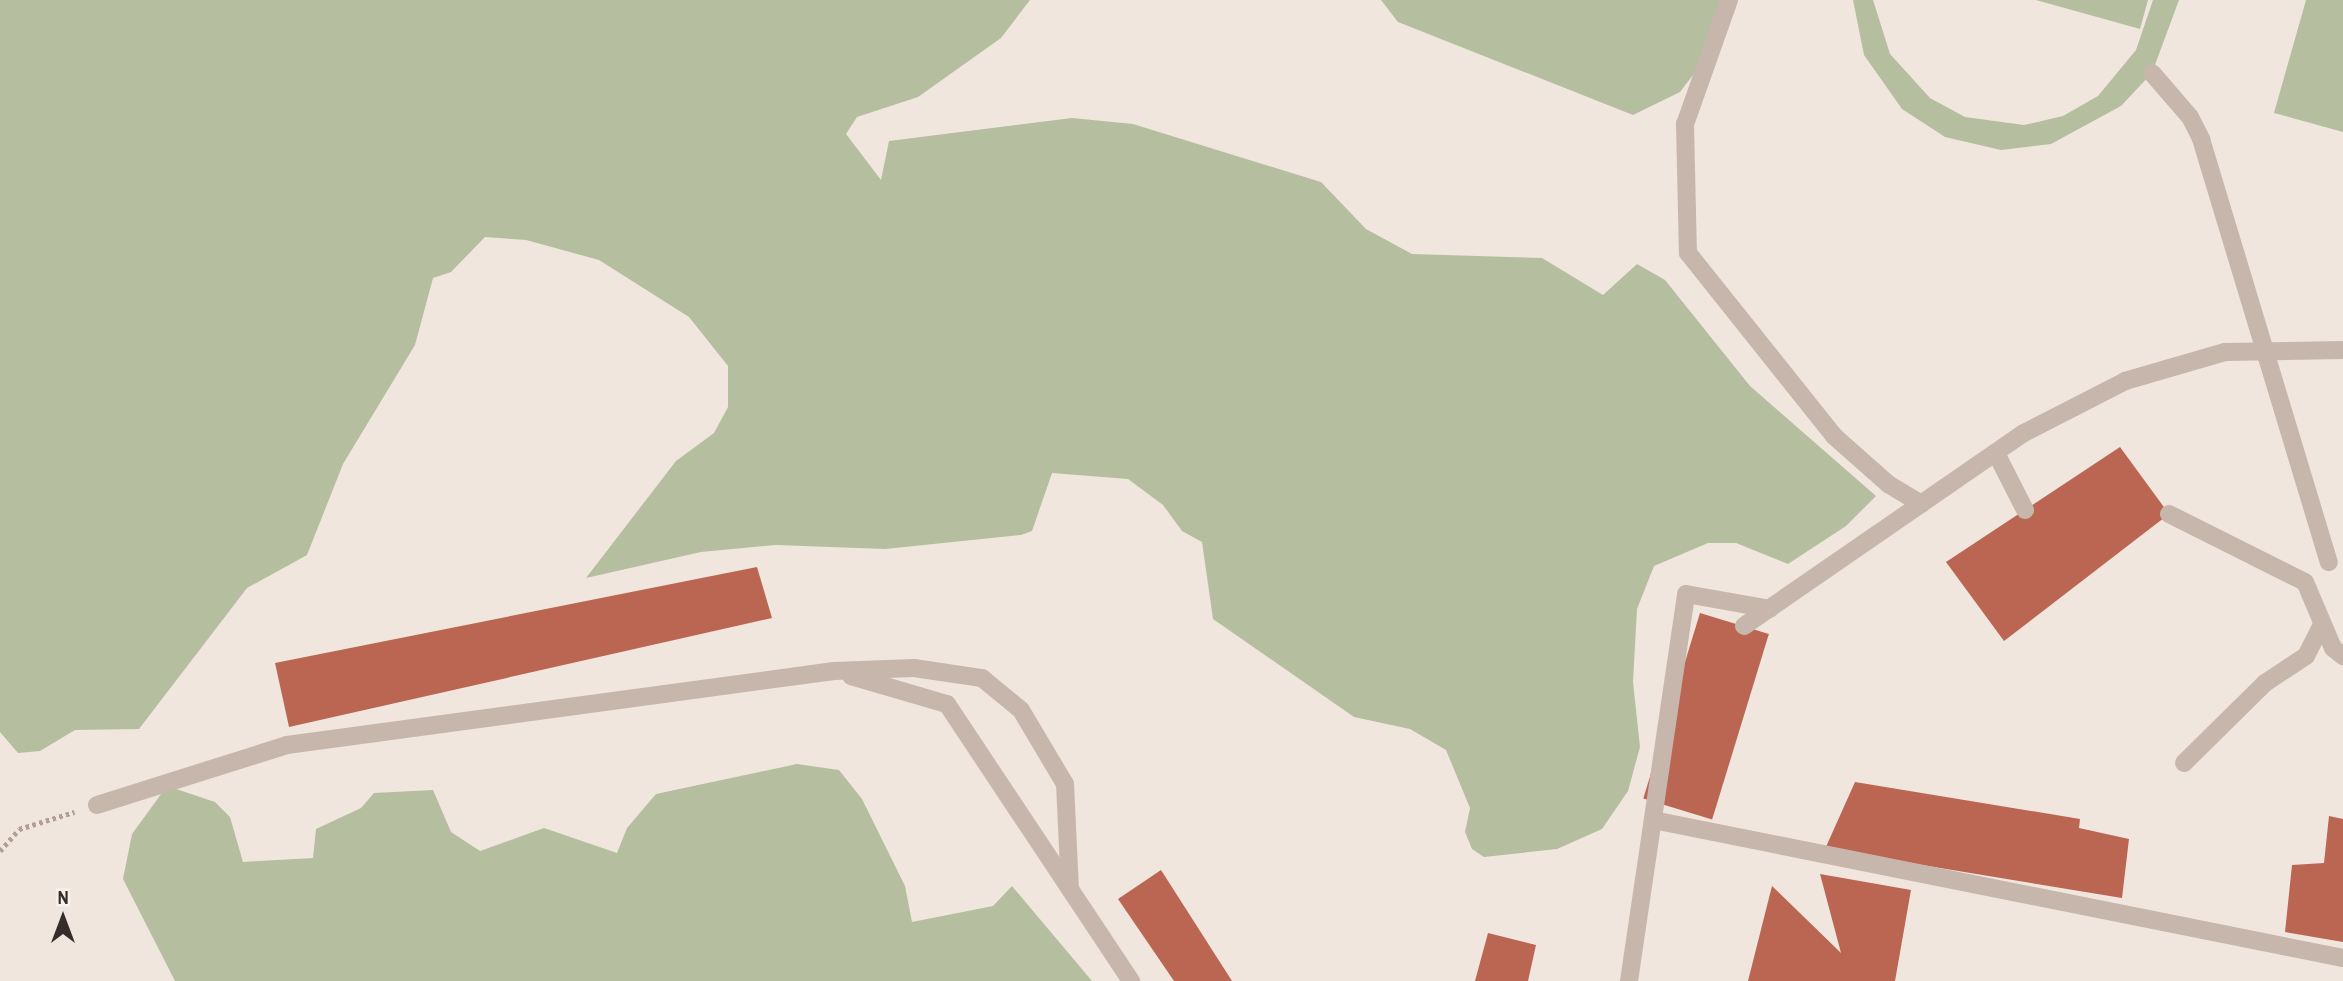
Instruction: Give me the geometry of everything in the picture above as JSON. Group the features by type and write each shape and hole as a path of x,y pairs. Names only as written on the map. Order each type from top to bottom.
{"lane":[{"path":"1729,0 1685,124 1688,253 1834,436 1888,484 1921,504"},
{"path":"2152,73 2190,117 2201,139 2329,562"},
{"path":"1744,626 1996,453 2125,381 2172,363 2265,348 2343,350"},
{"path":"1996,453 2025,510"},
{"path":"2169,514 2305,582 2333,648 2343,656"},
{"path":"1629,981 1686,594 1770,609"},
{"path":"2184,763 2265,683 2306,656 2322,624"},
{"path":"97,805 287,745 834,671 914,668 982,678 1021,710 1065,784 1070,889"},
{"path":"834,671 947,705 1131,981"},
{"path":"1653,820 2343,958"}],"path":[{"path":"0,852 19,830 97,805"}],"green space":[{"path":"0,0 1030,0 1001,38 918,97 857,117 846,134 881,180 889,141 1072,118 1133,124 1321,182 1366,229 1412,254 1542,258 1603,295 1637,264 1665,280 1750,386 1876,496 1846,526 1788,564 1736,543 1708,543 1654,566 1637,609 1633,682 1640,747 1628,791 1602,829 1557,849 1484,857 1472,849 1465,832 1470,808 1446,750 1410,729 1354,717 1213,619 1202,542 1182,531 1163,505 1128,479 1052,473 1032,531 1021,535 885,549 776,545 701,552 586,578 676,461 714,433 728,407 728,366 689,317 599,260 526,240 485,237 451,272 433,278 415,345 343,464 307,555 247,588 139,729 75,730 40,751 18,753 0,732"},
{"path":"1381,0 1735,0 1728,29 1680,92 1633,115 1398,22"},
{"path":"1853,0 1873,0 1890,54 1930,98 1965,117 2024,125 2063,116 2098,96 2136,50 2153,0 2179,0 2152,73 2121,106 2051,144 2001,150 1945,137 1902,109 1864,55"},
{"path":"2036,0 2148,0 2140,29"},
{"path":"2306,0 2343,0 2343,132 2274,113"},
{"path":"797,764 839,770 862,799 905,886 912,922 993,906 1012,886 1092,981 175,981 123,879 132,834 167,786 215,802 230,817 243,862 313,858 316,829 361,808 374,793 433,790 451,832 480,851 544,828 617,853 627,828 656,794"}],"building":[{"path":"2120,447 2169,514 2004,641 1946,562"},
{"path":"757,567 772,618 289,727 275,663"},
{"path":"1700,613 1769,634 1712,820 1643,799"},
{"path":"1855,782 2080,819 2079,828 2129,839 2122,898 1825,849"},
{"path":"2329,816 2343,819 2343,942 2285,932 2292,865 2324,863"},
{"path":"1161,870 1232,981 1174,981 1118,899"},
{"path":"1820,874 1911,890 1895,981 1748,981 1772,886 1841,953"},
{"path":"1488,933 1536,945 1528,981 1475,981"}]}
